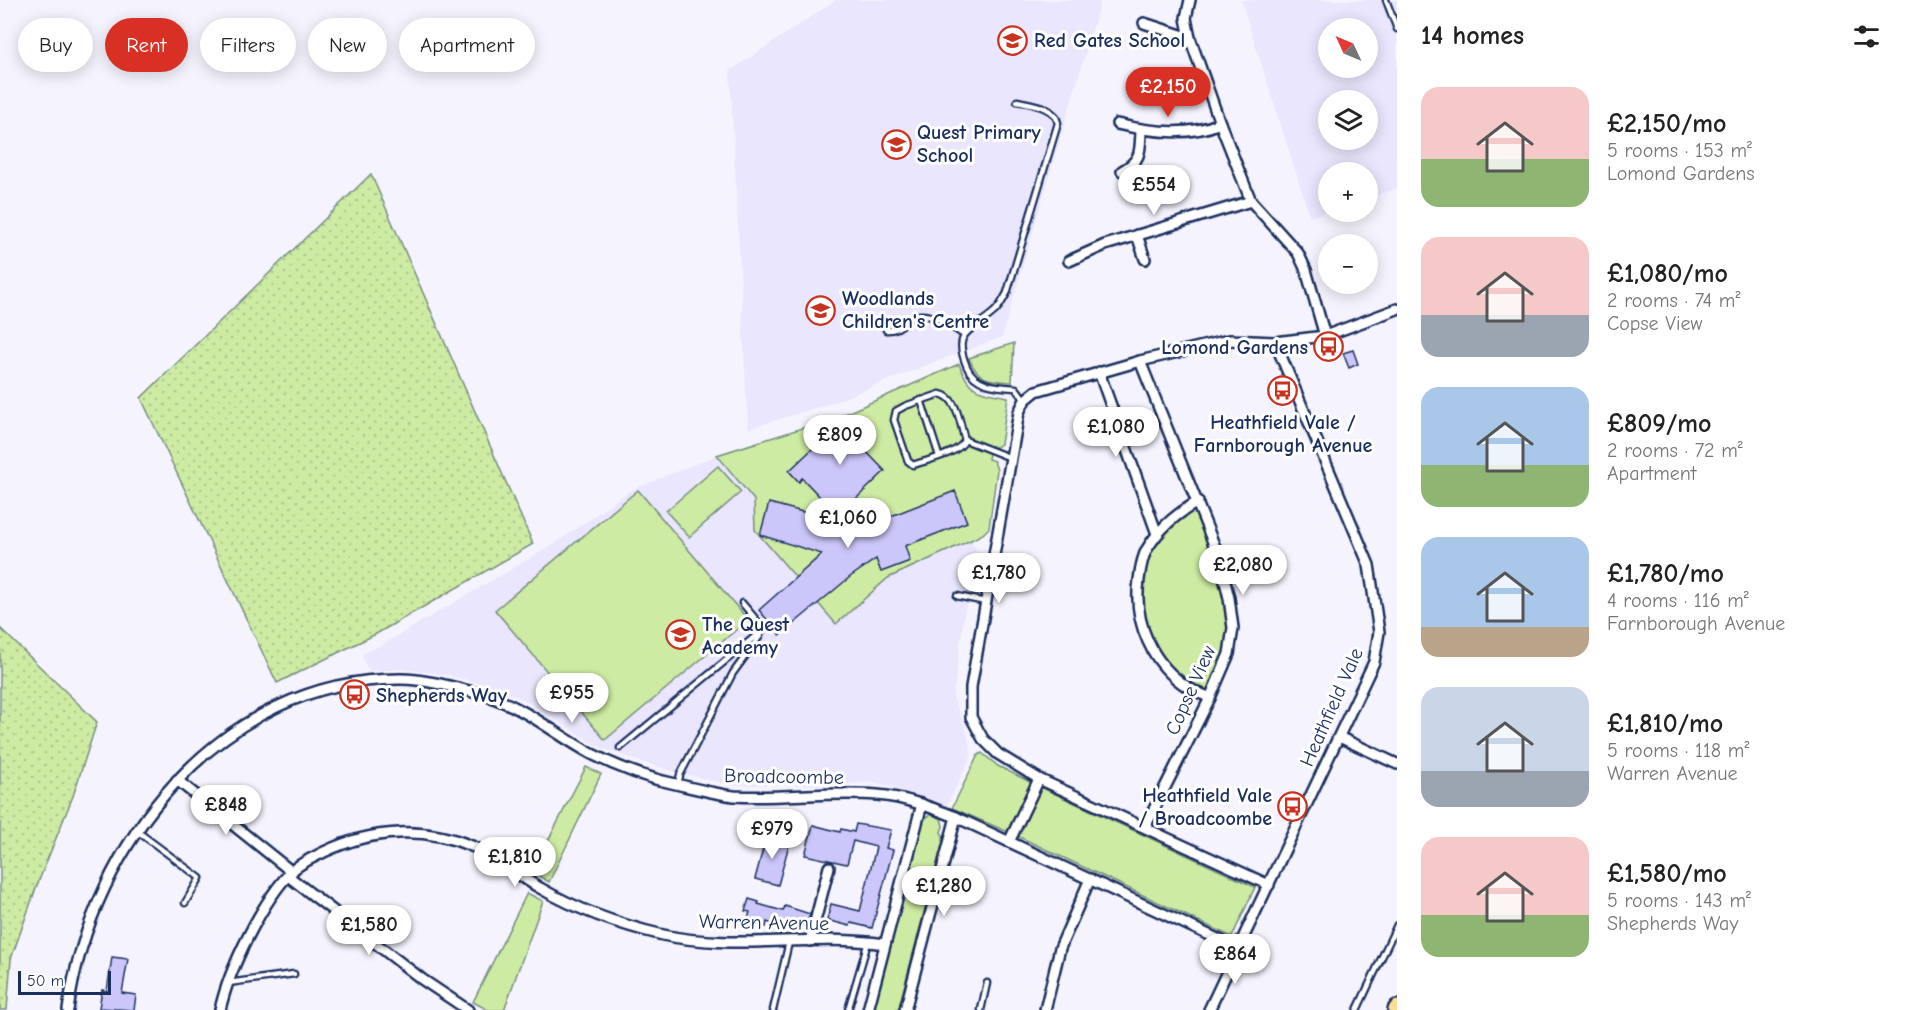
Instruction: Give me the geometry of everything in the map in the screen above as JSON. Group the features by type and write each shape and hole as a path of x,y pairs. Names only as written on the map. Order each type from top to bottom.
{"street":[{"path":"1190,0 1186,18 1190,38 1251,201 1298,253 1306,270 1325,336"},
{"path":"1144,23 1190,38"},
{"path":"1117,124 1141,130 1205,130 1220,123"},
{"path":"1122,171 1134,164 1140,153 1141,130"},
{"path":"1069,261 1105,245 1251,201"},
{"path":"1137,235 1146,259"},
{"path":"1269,885 1039,779 998,754 983,739 971,717 971,687 1019,412 1025,400 1036,391 1099,372 1229,340 1275,342 1325,336 1397,309"},
{"name":"Heathfield Vale","path":"1209,1010 1374,662 1379,632 1369,565 1275,342"},
{"name":"Copse View","path":"1140,361 1219,557 1229,598 1233,628 1229,654 1210,698 1145,827"},
{"path":"1099,372 1157,534"},
{"path":"1197,502 1157,534 1146,551 1137,593 1137,612 1154,654 1171,674 1189,688 1210,698"},
{"name":"Broadcoombe","path":"68,1010 76,969 92,920 115,869 137,831 177,780 228,736 278,707 322,689 364,681 404,679 488,696 520,709 592,754 631,770 678,785 731,796 878,795 922,804 956,817 1237,948"},
{"path":"1339,737 1397,764"},
{"path":"1009,842 1039,779"},
{"path":"177,780 423,980 468,1010"},
{"path":"868,1010 922,804"},
{"path":"905,1010 956,817"},
{"name":"Warren Avenue","path":"220,1010 228,983 251,933 272,897 290,874 302,864 344,843 369,836 423,833 473,847 495,858 540,888 593,914 665,935 711,942 751,944 810,941 885,944"},
{"path":"810,941 829,867"},
{"path":"1045,1010 1060,948 1090,879"}],"lane":[{"path":"1386,0 1397,29"},
{"path":"1017,100 1054,113 1058,123 1007,293 992,314 973,326 964,335 961,352 968,370 975,379 986,384 1016,388 1025,400"},
{"path":"886,330 897,329 917,315 926,315 942,321 964,335"},
{"path":"940,394 946,395 952,401 965,440 963,446 913,465 908,461 894,420 896,411 921,400 940,394"},
{"path":"921,400 939,456"},
{"path":"965,440 1011,458"},
{"path":"957,596 986,602"},
{"path":"742,603 764,629"},
{"path":"620,748 764,629"},
{"path":"678,785 680,775 733,673 764,629"},
{"path":"137,831 200,878 185,903"},
{"path":"1357,1010 1397,925"},
{"path":"773,1010 789,942"},
{"path":"848,1010 868,942"},
{"path":"228,983 294,974"},
{"path":"981,1010 987,983"}],"shaded area":[{"name":"Quest Primary School","path":"836,0 1101,0 1002,337 834,402 748,429 730,71"},
{"path":"1241,0 1397,0 1397,189 1378,195 1378,162 1318,162 1318,214 1310,217"},
{"name":"The Quest Academy","path":"717,455 754,500 755,530 836,624 888,578 971,540 978,554 975,586 965,609 953,697 966,729 972,755 947,805 875,782 830,785 732,785 683,774 599,747 522,699 490,686 448,675 401,669 368,671 362,654 382,645 556,543 629,491"}],"green space":[{"path":"371,174 533,544 376,634 277,683 141,398"},
{"path":"1014,343 1012,382 986,378 976,371 969,358"},
{"path":"959,364 967,381 977,390 1008,397 1001,444 995,448 990,447 988,459 994,461 997,470 989,528 971,540 888,578 836,624 755,530 754,500 717,455 840,416"},
{"path":"718,466 741,492 689,537 666,511"},
{"path":"638,490 748,620 605,740 495,610"},
{"path":"1198,502 1219,557 1233,628 1210,698 1189,688 1154,654 1137,593 1140,573 1157,534"},
{"path":"0,628 97,722 73,796 36,888 11,959 7,1010 0,1010"},
{"path":"982,753 998,766 1036,785 1255,887 1232,937 1013,834 952,808 978,755"},
{"path":"586,767 601,774 549,882 532,872"},
{"path":"931,814 941,818 943,826 941,832 944,837 898,1010 872,1010 922,821"},
{"path":"527,893 543,901 504,1010 488,1010 473,1002"}],"building":[{"path":"1353,350 1358,364 1349,368 1343,353"},
{"path":"848,415 872,441 864,449 885,471 838,516 802,478 799,482 789,471"},
{"path":"955,491 967,522 905,546 910,561 881,572 876,559 850,577 780,635 759,610 822,554 760,535 769,503 833,520 830,524 857,522 889,510 891,516"},
{"path":"856,824 891,830 886,848 893,850 872,928 851,923 850,926 827,920 831,904 860,911 876,847 853,841 847,864 805,855 813,825 840,832 841,829 854,832"},
{"path":"767,834 790,841 778,885 755,879"},
{"path":"749,899 783,911 785,906 810,914 806,929 777,920 776,925 767,922 766,927 747,921 750,912 745,911"},
{"path":"112,957 128,959 122,993 136,995 134,1010 99,1008 102,990 107,991"}],"place":[{"name":"Red Gates School","path":"1013,40"},
{"name":"Quest Primary School","path":"896,144"},
{"name":"Woodlands Children's Centre","path":"821,310"},
{"name":"Lomond Gardens","path":"1329,347"},
{"name":"Heathfield Vale / Farnborough Avenue","path":"1283,391"},
{"name":"The Quest Academy","path":"681,635"},
{"name":"Shepherds Way","path":"355,695"},
{"name":"Heathfield Vale / Broadcoombe","path":"1293,806"}]}
